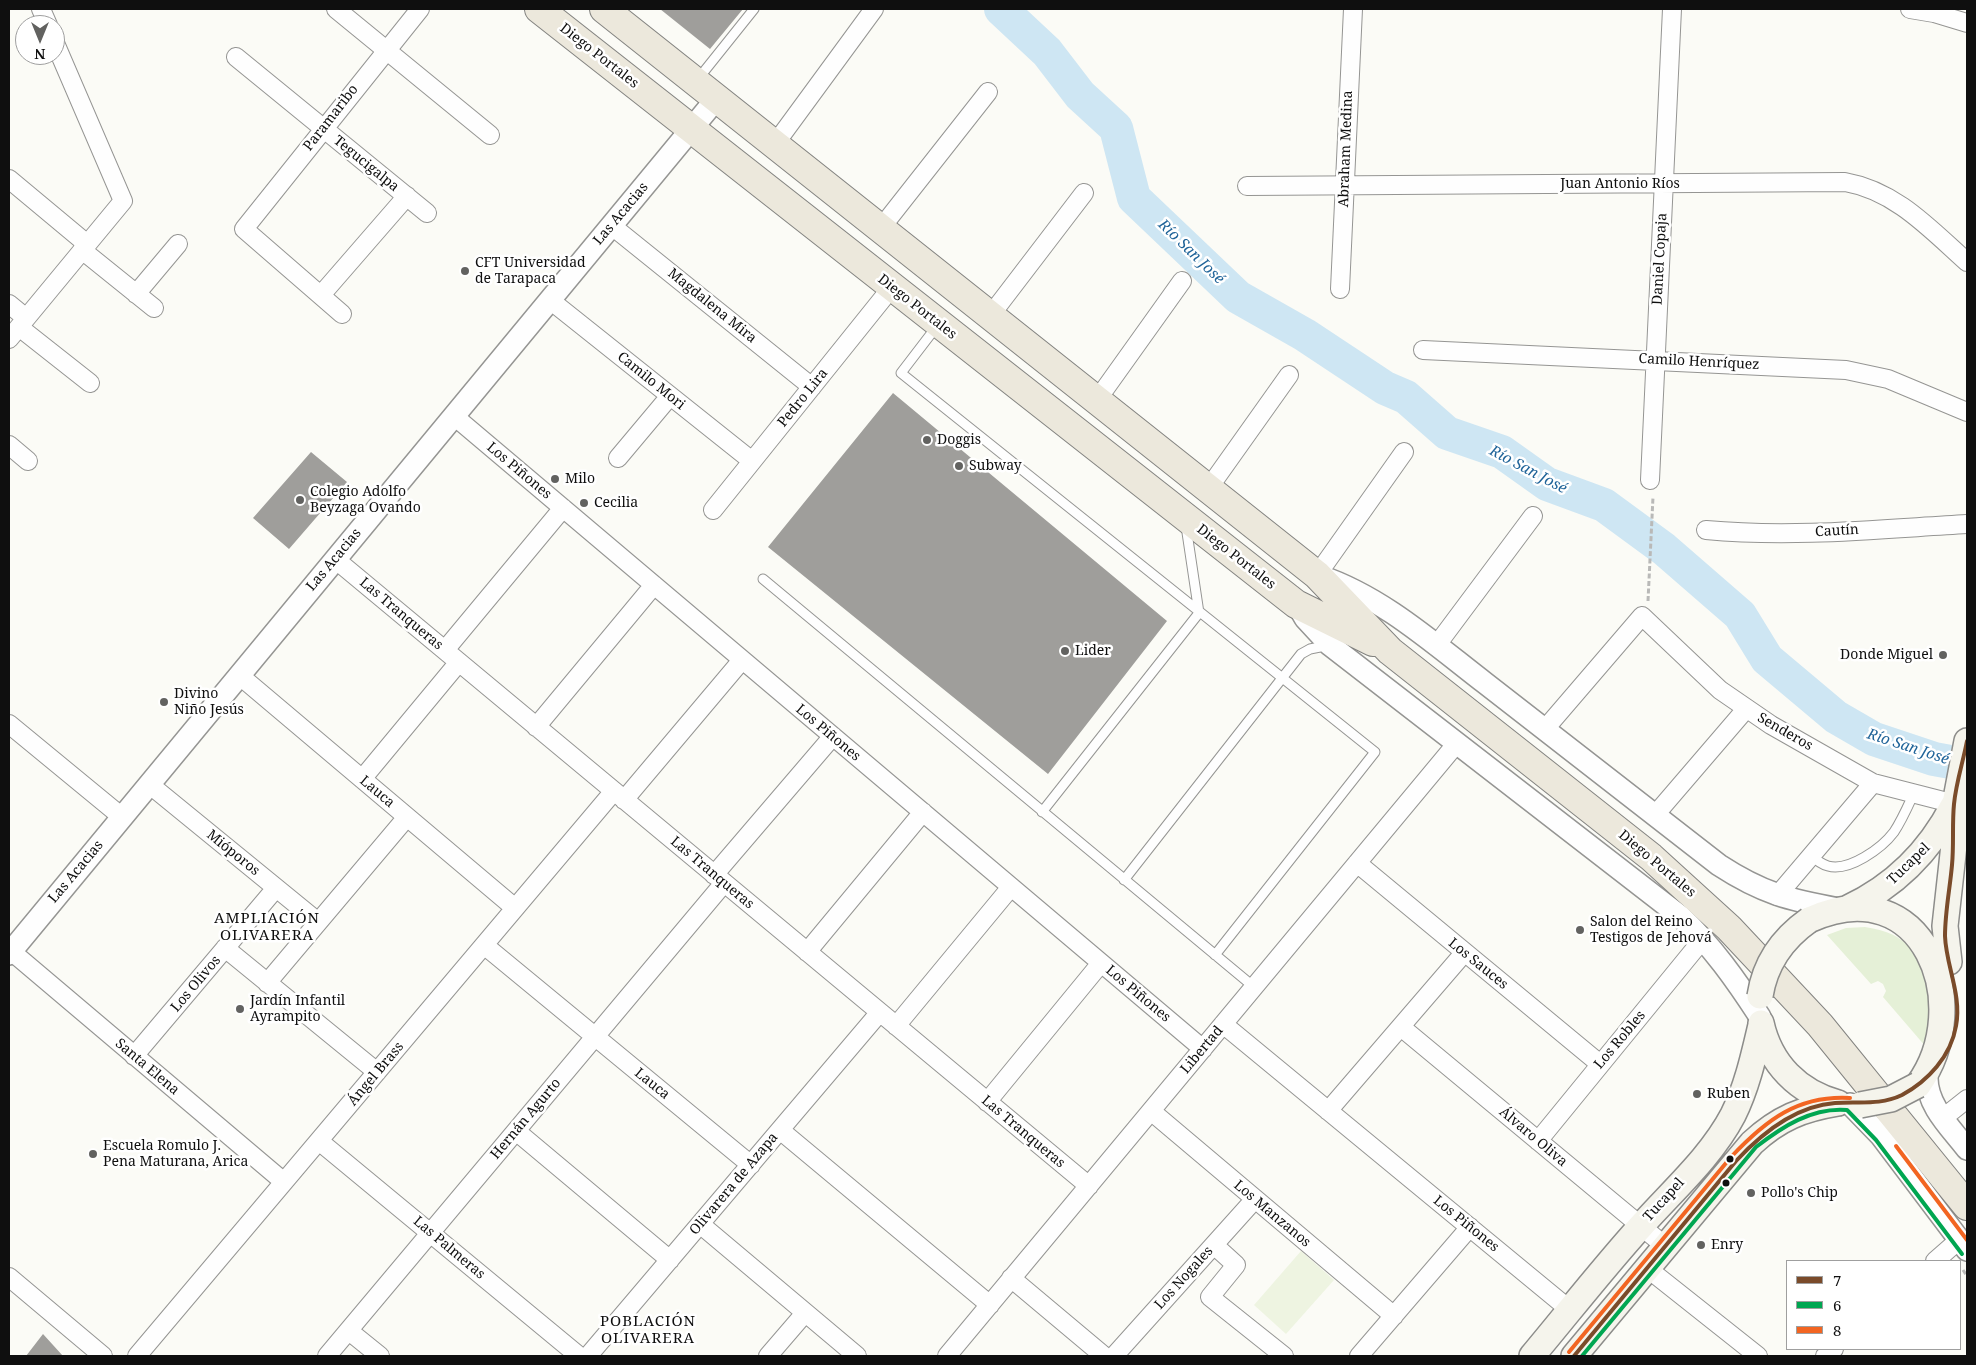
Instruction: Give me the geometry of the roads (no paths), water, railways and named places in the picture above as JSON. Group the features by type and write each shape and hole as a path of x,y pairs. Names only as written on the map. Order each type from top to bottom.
{"main road":[{"name":"Diego Portales","path":"539,9 1296,604 1390,651"},
{"name":"Diego Portales","path":"604,9 1317,575 1390,651 1651,857 1728,928 1820,1025 1967,1206"},
{"path":"939,324 962,293"},
{"name":"Tucapel","path":"1532,1356 1640,1227 1700,1161 1726,1127 1745,1086 1760,1013 1764,976 1772,957 1788,936 1809,920 1843,909 1866,899 1885,887 1908,868 1932,842 1956,795 1967,741"},
{"name":"Tucapel","path":"1922,1082 1948,1050 1956,1028 1958,1004 1947,955 1945,926 1961,835 1956,795"},
{"path":"1843,909 1875,909 1903,918 1927,934 1944,956 1951,969"},
{"path":"1760,1013 1772,1054 1784,1072 1808,1091 1849,1104"},
{"path":"1574,1356 1736,1161 1764,1133 1777,1123 1804,1110 1891,1099 1922,1082"}],"street":[{"path":"336,9 490,135"},
{"name":"Paramaribo","path":"320,295 244,229 385,50 420,9"},
{"path":"775,144 874,9"},
{"name":"Abraham Medina","path":"1340,289 1352,9"},
{"name":"Daniel Copaja","path":"1650,480 1672,9"},
{"path":"1910,9 1934,13 1967,23"},
{"name":"Tegucigalpa","path":"236,57 427,213"},
{"path":"18,328 123,201 65,65"},
{"name":"Las Acacias","path":"10,953 691,129 707,90"},
{"path":"880,228 988,92"},
{"path":"9,178 136,294 154,308"},
{"name":"Juan Antonio Ríos","path":"1246,186 1831,182 1859,185 1880,192 1901,204 1967,262"},
{"path":"990,316 1084,193"},
{"path":"342,314 320,295 406,196"},
{"name":"Magdalena Mira","path":"612,226 812,387"},
{"path":"136,294 178,244"},
{"path":"1097,400 1182,281"},
{"name":"Pedro Lira","path":"713,510 892,287"},
{"name":"Camilo Mori","path":"550,300 752,462"},
{"path":"9,304 18,328 90,383"},
{"name":"Camilo Henríquez","path":"1423,350 1846,370 1888,379 1967,412"},
{"path":"1208,489 1289,375"},
{"path":"618,458 670,396"},
{"name":"Los Piñones","path":"454,416 1203,1049"},
{"path":"9,445 28,461"},
{"path":"1317,575 1404,452"},
{"path":"445,650 563,508"},
{"path":"1436,646 1533,516"},
{"name":"Cautín","path":"1706,530 1796,534 1967,524"},
{"name":"Las Tranqueras","path":"336,559 1089,1186"},
{"name":"Diego Portales","path":"1317,575 1342,583 1379,604 1727,870 1753,886 1777,896 1843,909"},
{"path":"536,727 654,585"},
{"name":"Diego Portales","path":"1296,604 1305,618 1330,645 1680,916 1726,966 1760,1013"},
{"name":"Senderos","path":"1545,729 1642,616 1720,690 1746,709 1873,783 1914,793 1956,795"},
{"name":"Ángel Brass","path":"137,1356 515,908 742,660"},
{"path":"362,779 459,662"},
{"name":"Lauca","path":"239,675 515,908"},
{"path":"1655,815 1746,709"},
{"path":"9,724 122,817"},
{"name":"Hernán Agurto","path":"327,1356 595,1037 833,736"},
{"name":"Libertad","path":"947,1356 1457,743"},
{"path":"1777,896 1873,783"},
{"name":"Mióporos","path":"149,784 318,922"},
{"path":"807,952 923,812"},
{"path":"267,982 406,817"},
{"name":"Los Sauces","path":"1357,863 1600,1064"},
{"path":"896,1026 1011,887"},
{"name":"Los Olivos","path":"134,1056 276,888"},
{"name":"Los Robles","path":"1538,1141 1703,939"},
{"name":"Lauca","path":"484,945 750,1165"},
{"path":"225,948 377,1072"},
{"name":"Santa Elena","path":"10,953 284,1182"},
{"path":"1328,1110 1464,953"},
{"path":"987,1102 1101,962"},
{"name":"Olivarera de Azapa","path":"588,1356 880,1012"},
{"name":"Los Piñones","path":"1223,1024 1570,1310"},
{"name":"Álvaro Oliva","path":"1401,1027 1665,1246"},
{"path":"1922,1082 1943,1118 1967,1150"},
{"path":"1943,1118 1967,1099"},
{"path":"1849,1104 1880,1136 1963,1245 1937,1260"},
{"name":"Los Manzanos","path":"1151,1111 1394,1316"},
{"path":"780,1130 990,1305"},
{"path":"516,1131 670,1260"},
{"name":"Las Palmeras","path":"319,1141 579,1356"},
{"name":"Los Nogales","path":"1114,1356 1255,1199"},
{"path":"700,1224 857,1356"},
{"path":"1359,1356 1470,1227"},
{"path":"1214,1245 1236,1265 1210,1297 1284,1356"},
{"path":"1647,1268 1758,1356"},
{"path":"9,1277 103,1356"},
{"path":"1011,1278 1104,1356"},
{"path":"768,1356 805,1313"},
{"path":"349,1331 380,1356"}],"lane":[{"path":"707,90 754,9"},
{"path":"939,324 900,373 1375,752 1216,956"},
{"path":"1042,812 1199,613 1194,570 1184,516"},
{"path":"763,579 1254,988"},
{"path":"1124,880 1306,651 1330,645"},
{"path":"1811,856 1824,865 1833,867 1852,863 1866,856 1877,849 1895,831 1914,793"}],"waterway":[{"name":"Río San José","path":"1001,9 1047,52 1080,95 1116,128 1134,198 1238,297 1305,335 1385,388 1406,397 1447,433 1502,452 1547,484 1604,505 1664,549 1740,615 1767,659 1836,717 1874,739 1934,759 1967,765"}],"place":[{"name":"CFT Universidad de Tarapaca","path":"465,271"},
{"name":"Doggis","path":"927,440"},
{"name":"Subway","path":"959,466"},
{"name":"Milo","path":"555,479"},
{"name":"Colegio Adolfo Beyzaga Ovando","path":"300,500"},
{"name":"Cecilia","path":"584,503"},
{"name":"Lider","path":"1065,651"},
{"name":"Donde Miguel","path":"1943,655"},
{"name":"Divino Niño Jesús","path":"164,702"},
{"name":"Salon del Reino Testigos de Jehová","path":"1580,930"},
{"name":"Jardín Infantil Ayrampito","path":"240,1009"},
{"name":"Ruben","path":"1697,1094"},
{"name":"Escuela Romulo J. Pena Maturana, Arica","path":"93,1154"},
{"name":"Pollo's Chip","path":"1751,1193"},
{"name":"Enry","path":"1701,1245"}],"district":[{"name":"AMPLIACIÓN OLIVARERA","path":"267,928"},
{"name":"POBLACIÓN OLIVARERA","path":"648,1330"}]}
